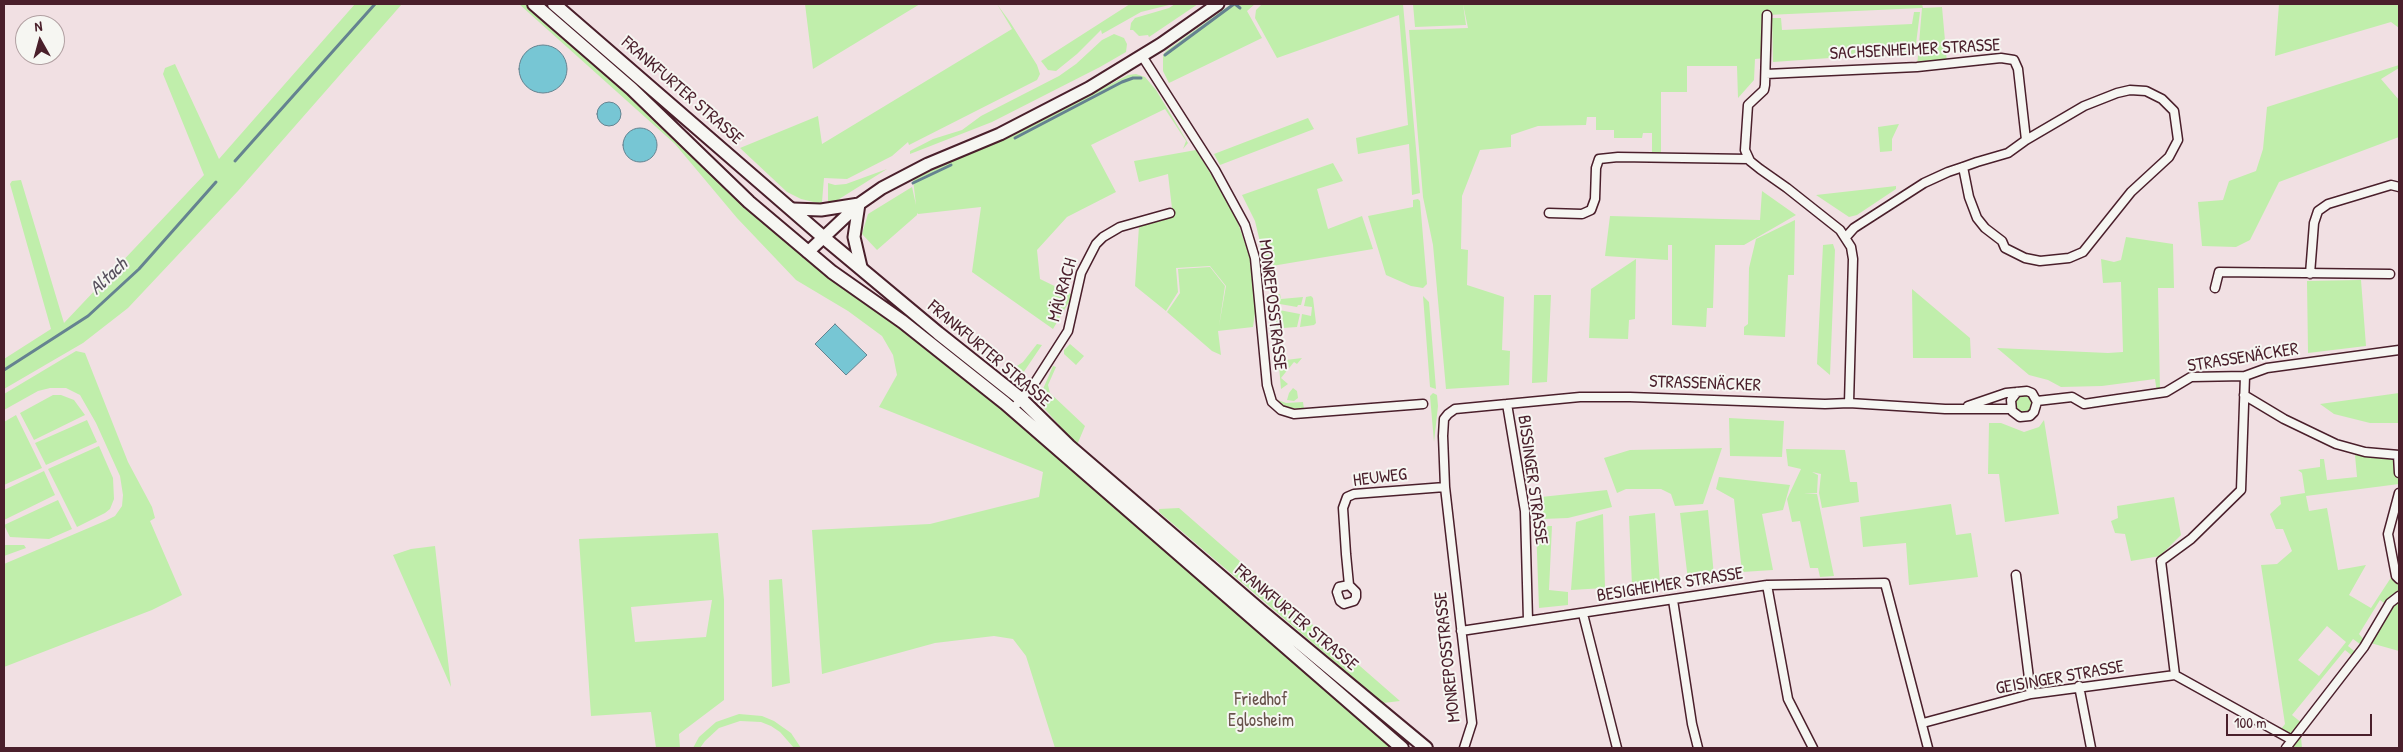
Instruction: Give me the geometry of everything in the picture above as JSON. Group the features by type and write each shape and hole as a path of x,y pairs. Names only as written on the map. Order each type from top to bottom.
{"main road":[{"name":"FRANKFURTER STRASSE","path":"534,4 632,89 718,174 808,252 932,344 1012,410 1402,748"},
{"name":"FRANKFURTER STRASSE","path":"554,4 793,209 823,237 1021,399 1051,430 1128,498 1426,748"},
{"path":"808,252 859,204 882,188 928,164 1000,134 1045,112 1142,56 1218,4"},
{"path":"793,209 821,210 859,204"},
{"path":"859,204 854,237 861,267"}],"street":[{"path":"1767,15 1764,90 1748,105 1745,150 1748,159 1840,230 1846,237 1853,259 1848,403"},
{"name":"MONREPOSSTRASSE","path":"1142,56 1215,170 1245,225 1255,258 1268,394 1272,402 1281,410 1294,414 1423,404"},
{"name":"SACHSENHEIMER STRASSE","path":"1766,74 1917,67 2001,58 2014,60 2018,69 2026,140"},
{"path":"1846,237 1854,228 1919,186 1963,167 2008,153 2026,140 2084,106 2117,93 2130,90 2146,91 2162,99 2174,111 2178,140 2169,157 2131,192 2083,252 2069,258 2040,261 2025,258 2005,248 2002,241 1985,228 1977,218 1969,198 1963,167"},
{"path":"1549,213 1582,214 1591,210 1595,199 1596,168 1599,159 1618,157 1748,159"},
{"path":"2310,274 2314,223 2318,210 2328,204 2391,185 2399,187"},
{"name":"MÄURACH","path":"1012,410 1034,384 1068,330 1081,273 1096,244 1102,237 1120,227 1170,213"},
{"path":"2215,288 2219,272 2390,274"},
{"name":"STRASSENÄCKER","path":"1448,414 1464,407 1580,397 1630,397 1825,404 1848,403 1946,409 2011,409 2015,415 2025,418 2034,412 2037,401 2072,397 2084,404 2166,392 2191,378 2245,376 2267,368 2399,350"},
{"path":"2245,376 2241,490 2191,539 2160,561 2175,675 2292,740"},
{"path":"2011,409 2011,400 2017,392 2027,391 2032,393 2037,401"},
{"name":"STRASSENÄCKER","path":"1963,408 1997,396 2017,392"},
{"path":"2244,395 2284,419 2336,444 2365,452 2399,455 2399,473"},
{"name":"BISSINGER STRASSE","path":"1507,404 1525,511 1528,620"},
{"name":"MONREPOSSTRASSE","path":"1448,414 1443,427 1446,487 1472,723 1464,748"},
{"name":"HEUWEG","path":"1349,585 1343,519 1344,500 1354,494 1446,487"},
{"path":"2399,493 2388,534 2396,576 2399,579"},
{"path":"2016,575 2031,694"},
{"name":"BESIGHEIMER STRASSE","path":"1461,631 1766,585 1885,583 1922,723"},
{"path":"1766,585 1788,699 1813,748"},
{"path":"2286,748 2364,647 2390,603 2399,596"},
{"path":"1673,600 1698,748"},
{"path":"1583,614 1617,748"},
{"name":"GEISINGER STRASSE","path":"1922,723 2031,694 2079,686 2175,675"},
{"path":"2079,686 2091,748"},
{"path":"1922,723 1928,748"}],"green space":[{"path":"355,4 402,4 238,191 128,308 83,343 4,389 4,359 51,329 10,184 12,181 21,180 64,323 204,175 163,74 165,68 175,64 219,159"},
{"name":"Friedhof Eglosheim","path":"519,4 534,4 718,174 903,322 1402,748 1055,748 1026,656 1013,639 994,636 935,643 822,674 812,530 930,524 1039,497 1043,472 879,407 897,375 893,355 882,336 848,311 796,280 737,218 675,144"},
{"path":"805,4 920,4 813,69"},
{"path":"997,4 1037,65 1040,74 1037,80 909,145 908,142 892,156 847,179 824,178 822,202 818,203 801,199 787,192 740,148 818,116 822,144 1012,29"},
{"path":"1130,4 1173,4 1141,12 1102,34 1101,30 1077,54 1056,71 1048,70 1041,61"},
{"path":"1175,4 1198,4 1149,37 1148,35 1139,36 1133,30 1130,30 1131,23 1135,18 1169,8"},
{"path":"1231,4 1240,8 1236,4 1255,4 1247,11 1262,38 1169,83 1163,71 1163,55 1166,51"},
{"path":"1262,4 1403,4 1420,193 1412,195 1409,144 1358,154 1356,138 1408,125 1399,15 1277,58 1255,18 1256,10"},
{"path":"1413,4 1463,4 1466,25 1415,27"},
{"path":"1463,4 1922,4 1923,8 1942,7 1947,63 1917,67 1922,8 1767,15 1766,58 1755,59 1754,80 1738,98 1737,66 1687,66 1687,92 1661,92 1661,158 1652,157 1652,133 1643,133 1642,138 1614,138 1614,130 1596,130 1596,117 1587,117 1586,125 1538,126 1511,135 1511,147 1480,150 1462,196 1461,249 1468,250 1467,285 1504,297 1502,350 1510,351 1509,385 1446,389 1433,245 1423,197 1409,30 1468,28"},
{"path":"2279,4 2399,4 2399,28 2391,22 2275,56"},
{"path":"1914,12 1920,12 1915,52 1773,62 1772,18 1781,18 1782,30 1912,24"},
{"path":"1114,34 1124,38 1127,44 1126,52 992,122 910,154 910,151 933,139 962,130 981,116 1059,76 1076,64 1102,40"},
{"path":"2399,65 2399,68 2381,79 2399,100 2399,137 2279,182 2250,240 2236,247 2202,246 2198,202 2223,200 2229,181 2256,171 2263,149 2267,107"},
{"path":"1136,74 1145,77 1156,90 1188,143 1183,149 1186,141 1165,109 1091,145 1116,192 1067,217 1037,250 1040,279 1073,295 1053,329 972,272 981,207 917,213 877,250 862,234 868,214 912,187 916,205 913,179 1035,124 1128,75"},
{"path":"1308,118 1314,129 1220,165 1214,154"},
{"path":"1899,124 1892,139 1892,151 1880,152 1878,127"},
{"path":"1196,150 1234,211 1250,258 1257,299 1253,327 1218,331 1221,355 1212,351 1167,312 1180,293 1178,269 1210,267 1225,286 1219,326 1226,286 1210,266 1176,268 1178,292 1166,311 1135,286 1139,226 1173,217 1168,174 1139,182 1134,161"},
{"path":"1333,163 1343,181 1317,189 1328,229 1362,216 1373,249 1266,267 1255,221 1242,195"},
{"path":"887,169 828,206 828,183 835,185 846,184"},
{"path":"1896,186 1896,189 1857,215 1849,217 1816,195"},
{"path":"1762,191 1796,215 1744,245 1715,245 1713,308 1707,308 1706,327 1672,325 1672,245 1668,245 1668,260 1605,256 1610,216 1760,220"},
{"path":"1418,199 1420,201 1427,284 1423,288 1411,286 1386,275 1368,216 1413,207 1413,200"},
{"path":"1795,220 1794,275 1788,275 1785,337 1744,335 1744,327 1748,324 1749,268 1756,239"},
{"path":"2126,237 2173,244 2174,288 2158,288 2160,392 2157,393 2155,379 2102,386 2061,387 2048,380 2029,375 1997,348 2123,352 2121,282 2103,283 2101,259 2114,262 2121,260"},
{"path":"1833,244 1835,250 1830,375 1817,364 1823,245"},
{"path":"1636,259 1635,319 1629,320 1628,339 1589,338 1591,289"},
{"path":"2361,280 2366,346 2308,353 2307,281"},
{"path":"1912,289 1970,338 1971,358 1913,358"},
{"path":"1280,294 1281,299 1303,297 1301,305 1297,307 1274,303 1273,295"},
{"path":"1534,295 1551,295 1547,382 1532,383"},
{"path":"1311,296 1313,298 1316,323 1300,327 1302,314 1311,316 1312,307 1304,306 1306,297"},
{"path":"1423,296 1429,302 1436,389 1430,387"},
{"path":"1274,309 1300,314 1297,327 1283,328 1283,337 1277,337"},
{"path":"1037,344 1042,345 1021,376 1014,368 1023,362"},
{"path":"1070,344 1084,356 1076,365 1064,354 1064,350"},
{"path":"76,351 85,353 128,462 152,507 155,518 150,521 182,595 152,610 4,667 4,564 105,521 115,516 122,506 123,495 120,476 96,423 80,395 66,388 50,388 38,391 4,410 4,394"},
{"path":"1302,358 1297,364 1294,362 1281,378 1288,384 1281,389 1279,366 1286,360"},
{"path":"1053,366 1056,367 1048,385 1050,393 1085,426 1077,445 1042,406 1040,396"},
{"path":"1293,388 1297,391 1298,398 1294,401 1287,400 1289,393"},
{"path":"1433,393 1437,395 1438,406 1434,442 1430,396"},
{"path":"2032,393 2034,412 2020,417 2011,400 2013,396"},
{"path":"2399,393 2399,423 2370,423 2334,414 2320,404"},
{"path":"53,395 61,395 74,400 85,415 34,440 20,413"},
{"path":"1278,400 1286,403 1303,402 1304,409 1286,408"},
{"path":"16,415 42,468 4,485 4,422"},
{"path":"1729,418 1784,421 1782,457 1730,456"},
{"path":"87,420 97,442 46,465 35,443"},
{"path":"2044,420 2059,514 2005,522 1999,474 1988,474 1989,423 2001,423 2024,432 2039,427"},
{"path":"99,446 113,478 114,499 110,509 105,513 77,527 48,469"},
{"path":"1722,448 1703,504 1675,506 1671,494 1661,489 1626,489 1617,493 1604,458 1630,450"},
{"path":"1786,449 1845,450 1850,482 1857,482 1859,502 1822,508 1819,493 1821,474 1812,472 1818,475 1817,493 1804,494 1817,494 1834,576 1820,577 1818,568 1810,568 1800,521 1792,522 1787,499 1801,469 1788,466"},
{"path":"2365,452 2398,455 2399,484 2306,496 2309,511 2327,508 2338,570 2366,565 2349,595 2371,608 2392,576 2399,579 2399,651 2367,642 2364,647 2353,639 2348,646 2358,654 2355,658 2345,650 2292,715 2303,724 2300,727 2302,748 2286,748 2291,740 2278,733 2285,724 2261,565 2277,564 2292,551 2283,529 2276,529 2270,514 2281,504 2280,497 2305,493 2302,473 2298,470 2320,467 2320,459 2324,459 2327,480 2357,477 2355,455","holes":["2380,600 2388,606 2366,642 2359,634","2327,626 2346,642 2319,676 2298,660"]},
{"path":"44,471 55,495 4,520 4,490"},
{"path":"1719,477 1790,485 1783,510 1762,514 1773,570 1742,572 1734,499 1716,489"},
{"path":"1607,490 1612,507 1568,518 1542,519 1541,497"},
{"path":"2174,497 2181,535 2160,556 2131,561 2125,534 2115,533 2111,521 2118,518 2117,506"},
{"path":"58,500 72,529 49,539 10,537 4,525"},
{"path":"1951,504 1956,535 1971,533 1978,577 1909,585 1906,543 1863,547 1860,517"},
{"path":"1179,508 1400,701 1383,703 1159,512 1159,509"},
{"path":"1708,510 1714,576 1688,580 1680,513"},
{"path":"1655,513 1660,584 1632,586 1629,516"},
{"path":"1603,514 1605,588 1571,590 1576,522"},
{"path":"1536,526 1552,526 1549,590 1568,592 1568,605 1539,608"},
{"path":"718,533 724,600 724,700 679,734 680,748 656,748 651,712 591,716 579,539","holes":["712,600 706,637 635,642 631,607"]},
{"path":"4,545 24,545 26,548 4,556"},
{"path":"435,546 451,687 393,555 411,549"},
{"path":"782,579 790,683 772,687 769,580"},
{"path":"739,714 762,716 774,721 791,733 801,748 794,748 780,732 771,726 761,722 740,721 719,728 700,748 693,748 699,737 716,722"}],"water":[{"path":"538,45 548,45 560,52 567,64 567,74 560,86 548,93 538,93 530,89 523,82 519,74 519,64 523,56 530,49"},
{"path":"609,102 618,105 621,114 618,123 609,126 600,123 597,114 600,105"},
{"path":"640,128 647,129 652,133 656,138 656,152 652,157 647,161 640,162 633,161 628,157 624,152 623,145 624,138 628,133 633,129"},
{"path":"835,324 867,355 846,375 815,344"}],"waterway":[{"name":"Altach","path":"235,161 375,4"},
{"path":"1165,55 1234,4"},
{"path":"1235,4 1240,8"},
{"path":"1015,138 1122,82 1133,78 1141,78"},
{"path":"913,183 951,165"},
{"name":"Altach","path":"4,370 88,316 139,269 216,182"}]}
